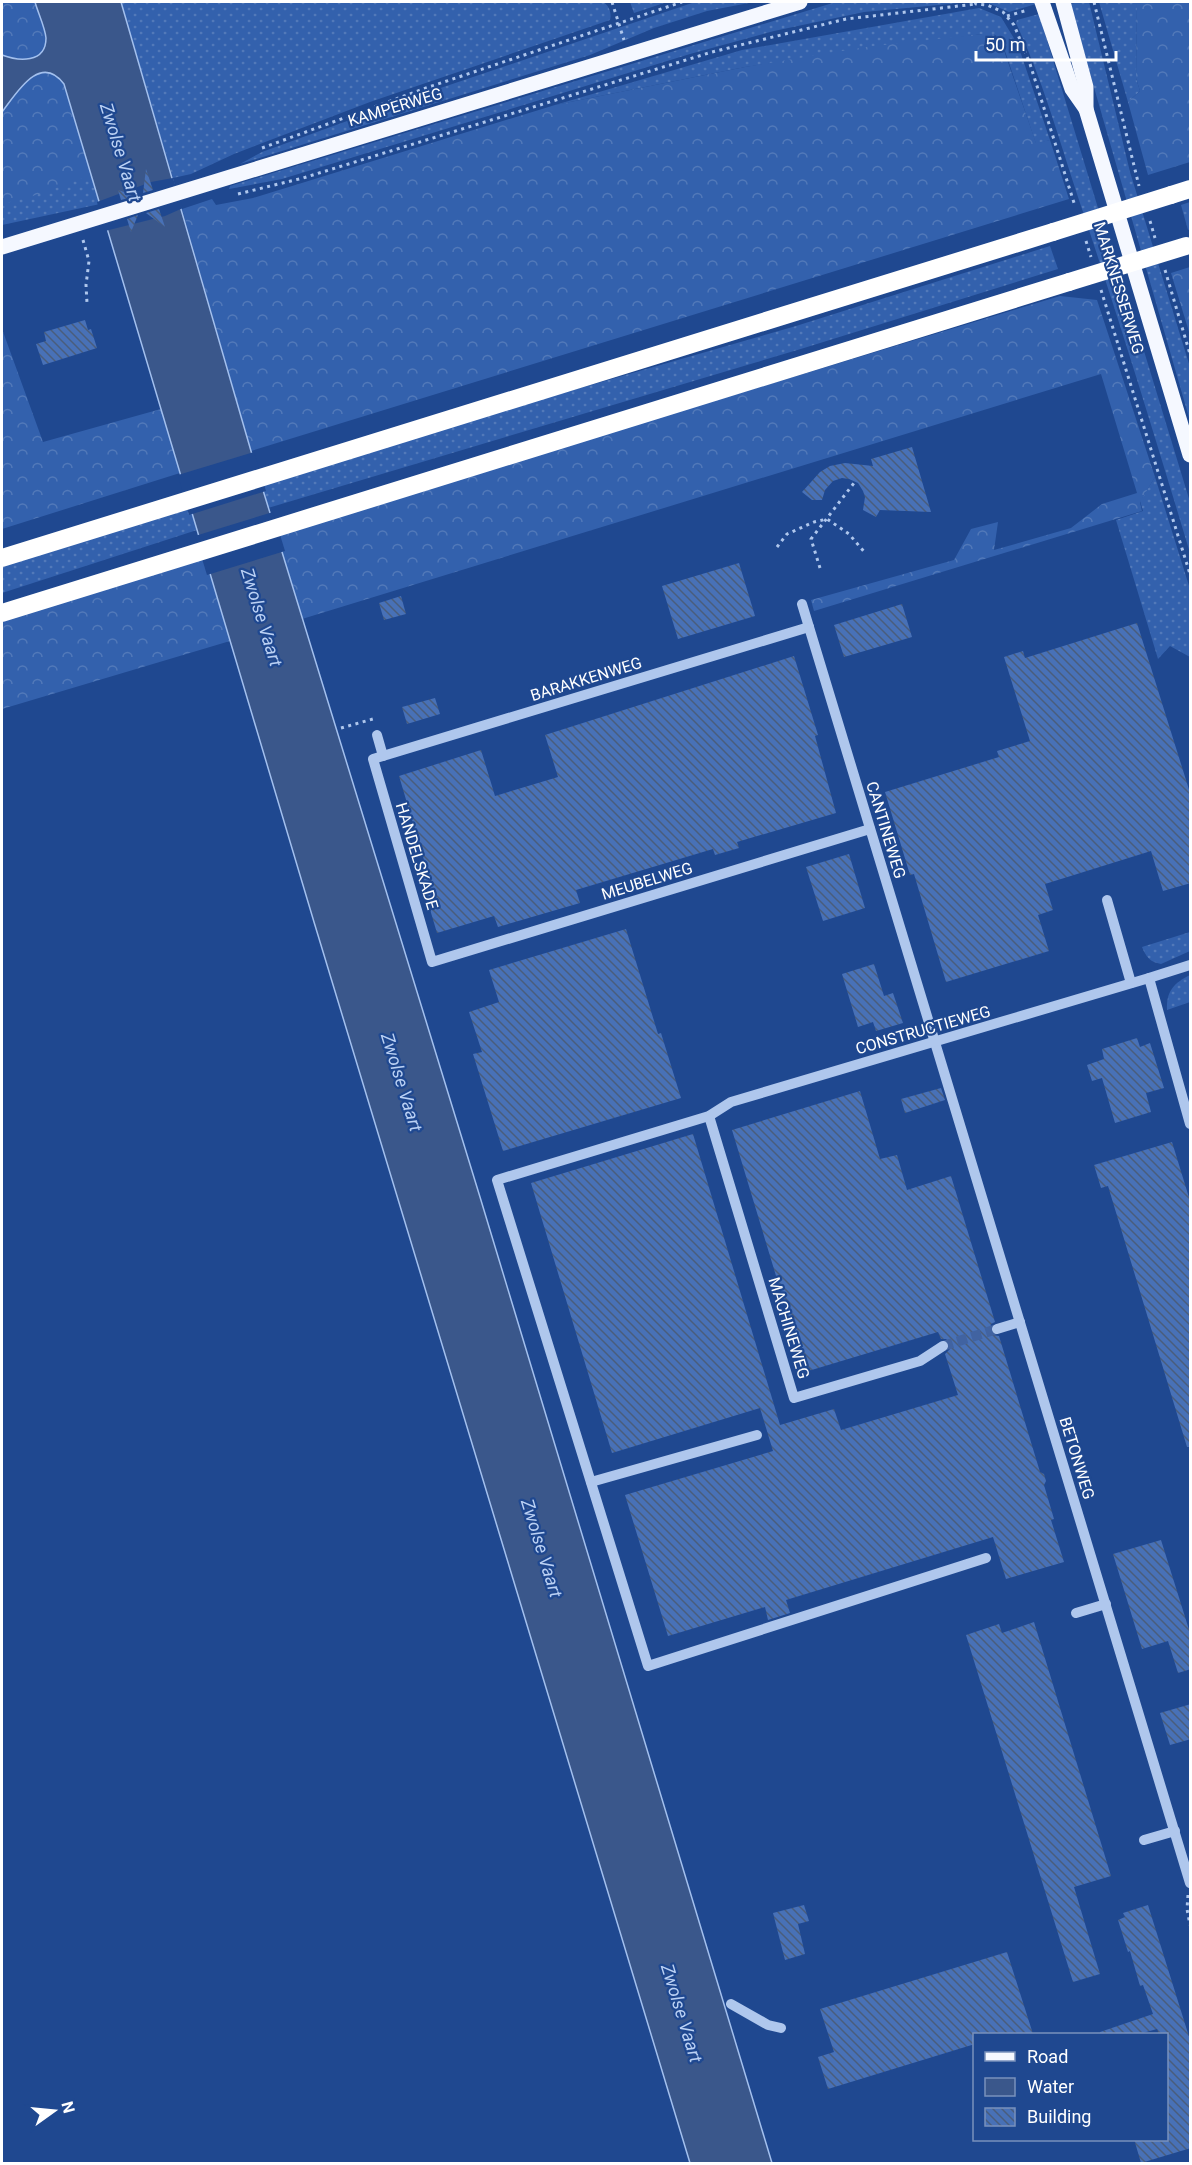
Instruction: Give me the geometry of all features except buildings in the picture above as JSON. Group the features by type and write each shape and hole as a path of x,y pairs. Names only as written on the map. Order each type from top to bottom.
{"highway":[{"path":"2,558 1191,189"},
{"path":"2,613 1188,245"}],"main road":[{"name":"KAMPERWEG","path":"2,247 800,2"},
{"name":"MARKNESSERWEG","path":"1064,2 1086,87 1086,109"},
{"name":"MARKNESSERWEG","path":"1039,5 1072,88 1086,109 1191,455"}],"street":[{"name":"CANTINEWEG","path":"802,604 934,1043"},
{"name":"BARAKKENWEG","path":"378,758 809,627"},
{"name":"HANDELSKADE","path":"377,735 378,758 432,962"},
{"name":"MEUBELWEG","path":"432,962 870,829"},
{"path":"1107,900 1131,983"},
{"name":"CONSTRUCTIEWEG","path":"591,1482 497,1180 709,1116 731,1102 1191,965"},
{"path":"1149,978 1191,1124"},
{"name":"BETONWEG","path":"934,1043 1190,1879"},
{"name":"MACHINEWEG","path":"709,1116 794,1398 920,1361 943,1346"},
{"path":"997,1329 1020,1322"},
{"path":"757,1435 591,1482 648,1666 986,1558"},
{"path":"1076,1613 1106,1604"},
{"path":"1144,1840 1175,1831"},
{"path":"731,2004 768,2025 781,2028"}],"path":[{"path":"612,2 629,54"},
{"name":"KAMPERWEG","path":"257,150 405,96 682,2"},
{"path":"1094,2 1139,186"},
{"path":"230,195 303,178 712,52 846,19 976,3 987,5 1007,16 1039,5"},
{"name":"MARKNESSERWEG","path":"1007,16 1014,26 1030,64 1078,217"},
{"path":"1149,220 1156,242"},
{"path":"82,238 89,261 86,285 87,303"},
{"name":"MARKNESSERWEG","path":"1085,239 1092,262"},
{"path":"1163,265 1191,354"},
{"name":"MARKNESSERWEG","path":"1100,285 1191,574"},
{"path":"820,568 812,539 855,483"},
{"path":"777,547 786,534 827,519 849,534 866,554"},
{"path":"341,728 373,719"},
{"path":"1187,1896 1187,1913 1191,1925"}],"green space":[{"path":"2,2 35,2 64,84 100,204 2,225"},
{"path":"2,2 35,2 46,38 45,46 36,56 30,59 16,59 2,55"},
{"path":"121,2 603,2 608,7 611,18 370,102 234,154 191,174 173,178"},
{"path":"630,2 667,2 634,13"},
{"path":"695,2 754,2 707,11 654,28 590,55 240,164 262,152 402,101"},
{"path":"836,2 970,2 864,12 774,31 690,54 282,179 229,189 230,186"},
{"path":"986,2 1036,2 1036,4 1009,12"},
{"path":"1089,2 1130,172 1190,367 1190,421 1070,4"},
{"path":"1099,2 1137,2 1136,78 1140,91 1128,102"},
{"path":"1137,2 1190,2 1190,162 1148,175 1128,102 1140,91 1136,78"},
{"path":"979,8 1001,17 1018,45 1050,140 1036,144 1001,39 993,34 745,67 555,105 742,50"},
{"path":"1039,14 1190,502 1190,553 1135,373 1042,86 1016,23 1017,20"},
{"path":"993,34 1000,39 1036,143 1050,140 1069,199 251,451 182,209 212,199 216,205 253,198 555,105 745,67 866,47"},
{"path":"48,73 59,77 64,84 91,175 33,196 2,204 2,112 23,82 30,77"},
{"path":"1190,202 1190,229 1188,230 1181,205"},
{"path":"1050,246 1058,269 804,348 268,508 260,480 796,326"},
{"path":"1190,267 1190,335 1171,273"},
{"path":"1060,296 1097,300 1155,477 1140,502 1142,511 814,611 811,600 954,560 971,529 998,522 994,550 1071,528 1102,504 1137,493 1101,374 302,619 276,534"},
{"path":"2,329 43,442 161,409 180,473 2,529"},
{"path":"1155,477 1190,589 1190,657 1170,646 1158,659 1116,520 1143,511 1140,501"},
{"path":"189,503 197,530 2,593 2,561"},
{"path":"205,556 230,641 2,709 2,620"},
{"path":"1190,932 1190,951 1161,964 1149,958 1142,947"},
{"path":"1190,975 1190,1002 1167,1010 1172,988"}],"water":[{"name":"Zwolse Vaart","path":"35,2 121,2 251,451 480,1197 772,2163 690,2163 314,922 64,84 55,75 46,72 38,74 21,87 2,112 2,55 16,59 30,58 41,52 45,46 46,38"}],"pier":[{"path":"173,178 183,208 165,216 105,231 97,202 151,182"},
{"path":"254,452 266,491 189,515 178,475"},
{"path":"273,512 285,551 207,575 195,536"}],"tunnel":[{"path":"943,1346 997,1329"}]}
